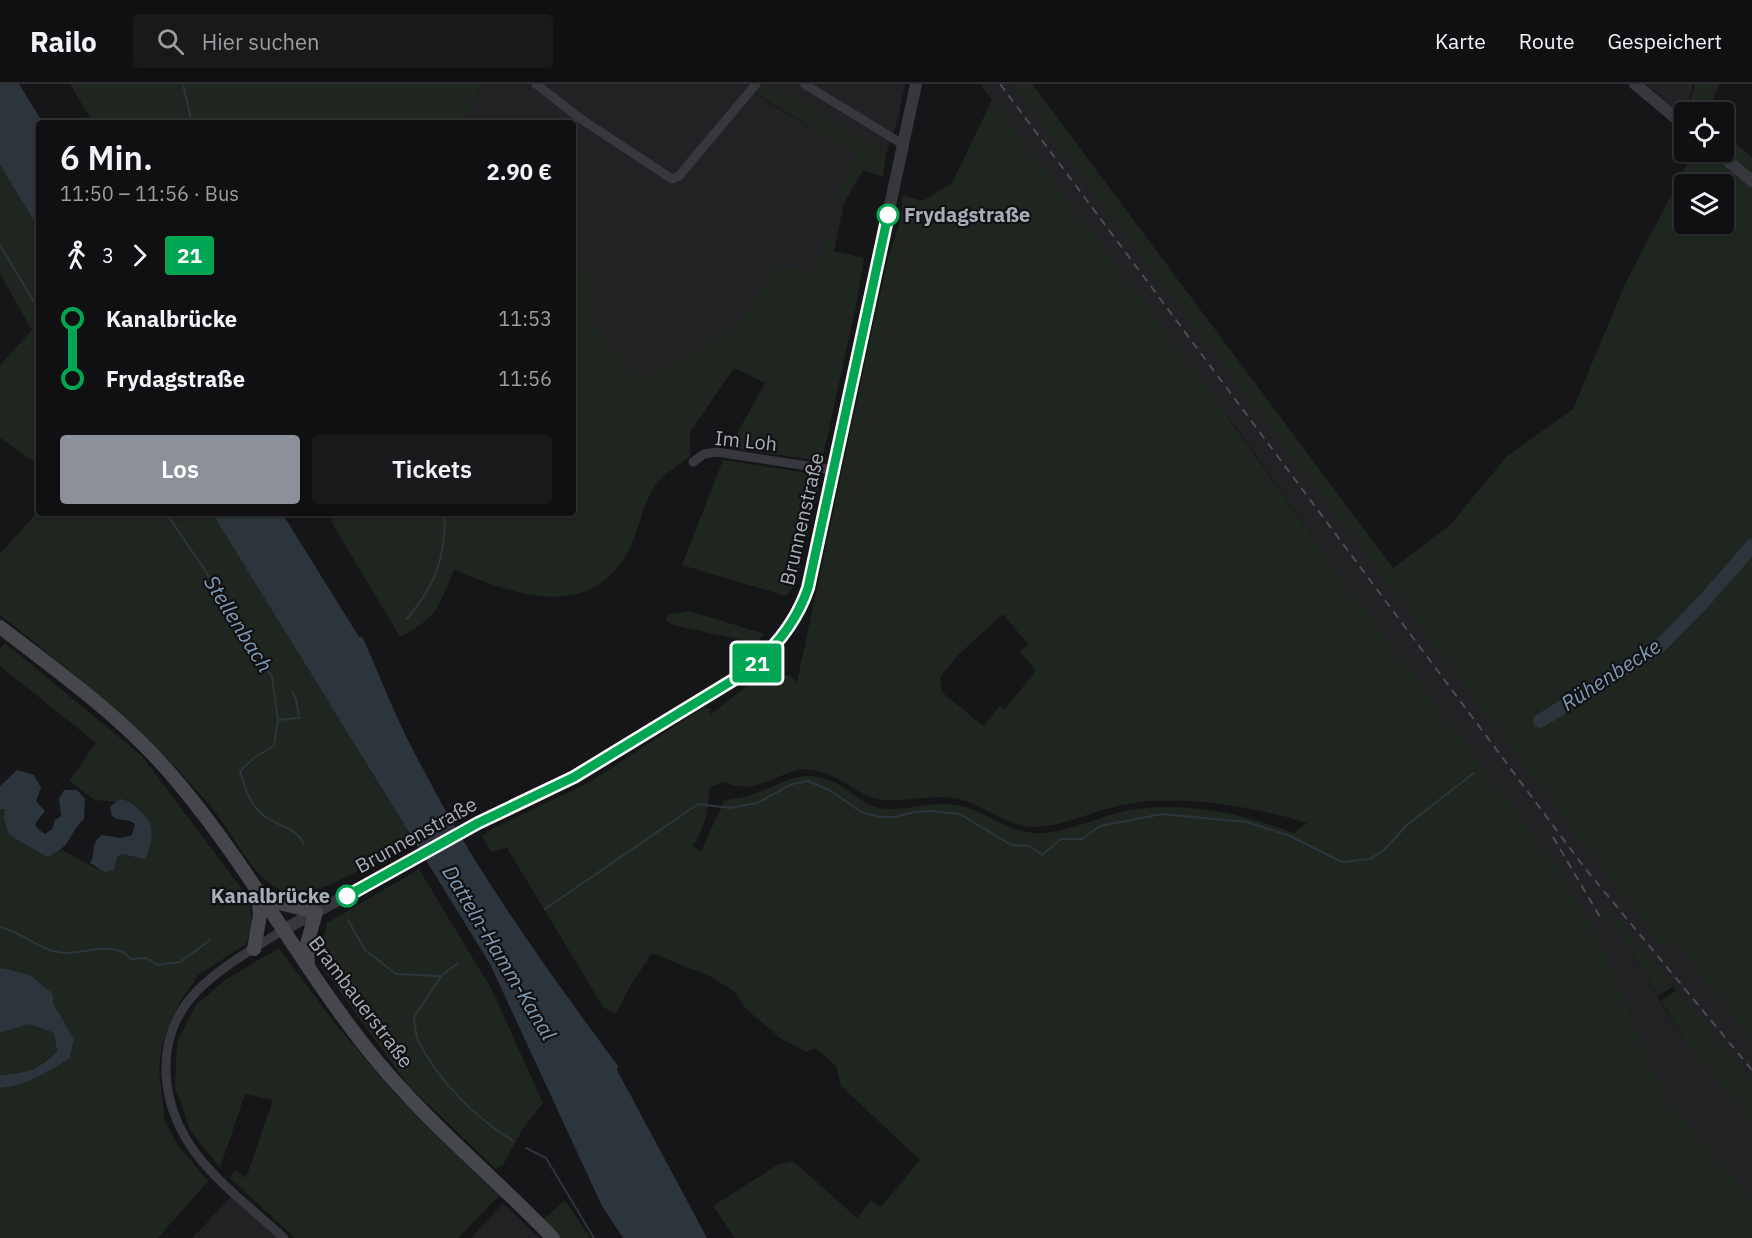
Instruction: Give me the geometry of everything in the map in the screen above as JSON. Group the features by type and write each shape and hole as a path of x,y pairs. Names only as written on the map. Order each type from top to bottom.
{"main road":[{"name":"Brambauerstraße","path":"0,627 115,718 165,767 203,812 349,1026 400,1088 553,1238"},
{"path":"258,891 279,903 316,912 307,944 308,967"},
{"path":"255,949 260,915 258,891"}],"street":[{"path":"536,84 581,119 672,179 679,176 756,84"},
{"path":"804,84 904,145"},
{"name":"Brunnenstraße","path":"284,930 477,824 574,777 728,684 766,655 788,628 805,596 916,84"},
{"path":"1635,84 1674,117"},
{"path":"1729,162 1752,181"},
{"name":"Im Loh","path":"693,462 704,454 717,452 833,470"},
{"path":"284,930 226,967 198,991 180,1014 169,1042 166,1085 174,1117 187,1143 200,1159 284,1238"}],"shaded area":[{"path":"70,84 482,84 468,114 475,120 91,120"},
{"path":"482,84 905,84 898,119 886,154 799,100 755,94 857,155 835,198 844,203 837,236 830,233 813,274 777,264 744,317 720,337 640,380 591,324 595,281 576,263 576,120 475,120 468,114"},
{"path":"762,84 799,100 886,154 883,177 863,170 844,203 835,198 857,155 755,93"},
{"path":"980,84 1012,84 1590,853 1663,947 1679,939 1700,975 1752,1040 1752,1078 1604,907 1685,1042 1752,1121 1752,1198 1666,1099 1604,949 1561,872 1355,596 1237,429"},
{"path":"1012,84 1032,84 1393,568 1451,524 1506,457 1573,409 1625,284 1674,190 1674,234 1734,234 1734,174 1682,174 1688,162 1734,162 1734,142 1752,157 1752,1040 1700,975 1680,940 1663,947"},
{"path":"1646,84 1693,84 1688,102 1674,102 1674,108"},
{"path":"1695,84 1720,84 1711,102 1690,102"},
{"path":"992,100 1169,335 1355,596 1561,872 1604,949 1666,1099 1752,1198 1752,1238 735,1238 713,1206 779,1164 793,1161 857,1218 871,1200 881,1207 920,1160 841,1086 836,1066 815,1048 806,1052 780,1038 744,1007 735,992 711,977 652,953 629,988 616,1014 603,1007 507,848 491,852 482,836 590,782 704,707 711,709 709,716 748,685 789,675 797,682 872,330 888,259 901,219 902,195 923,201 952,183","holes":["1003,614 1028,644 1020,652 1036,670 1005,709 1000,706 983,726 942,692 940,677 957,656","801,769 828,774 872,798 882,800 953,798 963,800 1023,826 1058,824 1127,804 1170,800 1242,807 1307,823 1294,833 1234,815 1172,807 1130,810 1069,828 1033,833 1015,829 974,810 953,805 942,804 900,809 879,808 866,803 832,781 809,776 789,779 747,796 724,801 701,851 693,846 706,818 709,788 724,782 735,785 754,785"]},
{"path":"0,165 36,224 36,463 0,438 0,365 32,330 0,274"},
{"path":"844,203 834,251 864,258 856,306 822,461 729,448 765,383 734,368 690,432 690,456 655,486 629,550 613,573 594,587 573,595 550,597 502,588 454,570 440,603 430,617 400,637 328,516 576,516 576,263 595,281 591,324 640,379 720,337 744,317 777,264 813,273 830,233 837,235"},
{"path":"723,460 822,475 796,584 786,596 682,565"},
{"path":"36,513 36,516 214,516 414,841 371,865 316,890 290,894 266,881 246,857 212,808 163,754 111,706 0,615 0,554"},
{"path":"689,611 765,634 755,643 673,625 666,620 668,615"},
{"path":"5,643 142,756 250,900 252,926 246,944 198,975 179,1004 162,1044 159,1070 165,1122 178,1145 208,1181 158,1238 0,1238 0,1088 28,1081 70,1058 74,1039 53,1003 30,975 0,969 0,809 5,809 9,835 47,857 62,850 97,869 122,854 149,853 151,837 119,799 115,802 95,800 69,781 96,743 0,666 0,649"},
{"path":"419,869 492,990 543,1103 522,1130 503,1165 496,1169 409,1086 324,970 320,953 327,923"},
{"path":"1607,905 1674,986 1658,996 1604,907"},
{"path":"279,948 333,1021 395,1094 499,1196 458,1238 295,1238 230,1178 235,1170 246,1178 273,1100 245,1094 220,1168 190,1130 175,1087 177,1042 196,1005 225,980"},
{"path":"1677,990 1752,1078 1752,1121 1685,1042 1661,1000"},
{"path":"29,1024 54,1033 57,1051 45,1062 31,1069 0,1075 0,1033"},
{"path":"231,1197 280,1238 192,1238"},
{"path":"565,1200 590,1238 561,1238 543,1220"},
{"path":"503,1203 539,1238 471,1238"}],"water":[{"path":"0,84 19,84 41,120 36,120 36,224 0,165"},
{"name":"Datteln-Hamm-Kanal","path":"214,516 284,516 359,637 363,638 406,736 443,806 489,883 618,1066 617,1070 707,1238 623,1238 602,1206 490,964"},
{"path":"17,770 34,775 41,788 36,801 45,811 35,824 45,834 52,829 55,820 61,816 59,799 64,790 77,790 85,799 84,819 65,845 47,857 9,835 4,818 5,809 0,809 0,786"},
{"path":"119,799 138,808 146,817 151,826 151,843 145,859 122,854 117,857 114,870 105,872 90,863 98,838 102,835 121,838 132,835 135,824 112,816 110,807"},
{"path":"0,969 30,975 53,994 53,1003 74,1039 70,1058 28,1081 0,1088 0,1075 31,1069 45,1062 57,1051 54,1033 29,1024 0,1033"}],"waterway":[{"path":"183,84 191,120"},
{"name":"Stellenbach","path":"0,245 36,305"},
{"name":"Stellenbach","path":"168,516 234,613 272,677 278,720 274,746 255,757 240,771 247,791 258,810 269,819 293,831 304,844"},
{"path":"407,619 425,594 437,570 441,558 445,516"},
{"name":"Rühenbecke","path":"1540,721 1659,647 1704,601 1752,546"},
{"path":"278,720 299,718 296,699 292,692"},
{"path":"545,909 698,804 730,808 757,803 792,784 808,781 831,791 861,812 880,817 896,817 930,811 960,814 1011,845 1030,846 1042,855 1061,839 1082,839 1100,826 1162,814 1246,822 1288,835 1342,862 1370,859 1384,850 1407,825 1474,773"},
{"name":"Stellenbach","path":"348,920 365,950 396,974 439,976"},
{"path":"0,927 56,952 117,950 125,953 131,959 146,958 158,965 180,962 210,940"},
{"path":"458,963 441,976 414,1017 417,1037 426,1055 459,1097 485,1121 513,1141"},
{"path":"526,1148 546,1158 594,1238"}],"railway":[{"path":"1000,84 1584,867 1752,1070"},
{"path":"1553,837 1600,917"}],"bus line":[{"name":"21","path":"347,896 478,823 574,777 743,674 766,655 781,638 800,607 808,588 888,215"}],"place":[{"name":"Frydagstraße","path":"888,215"},
{"name":"Kanalbrücke","path":"347,896"}]}
